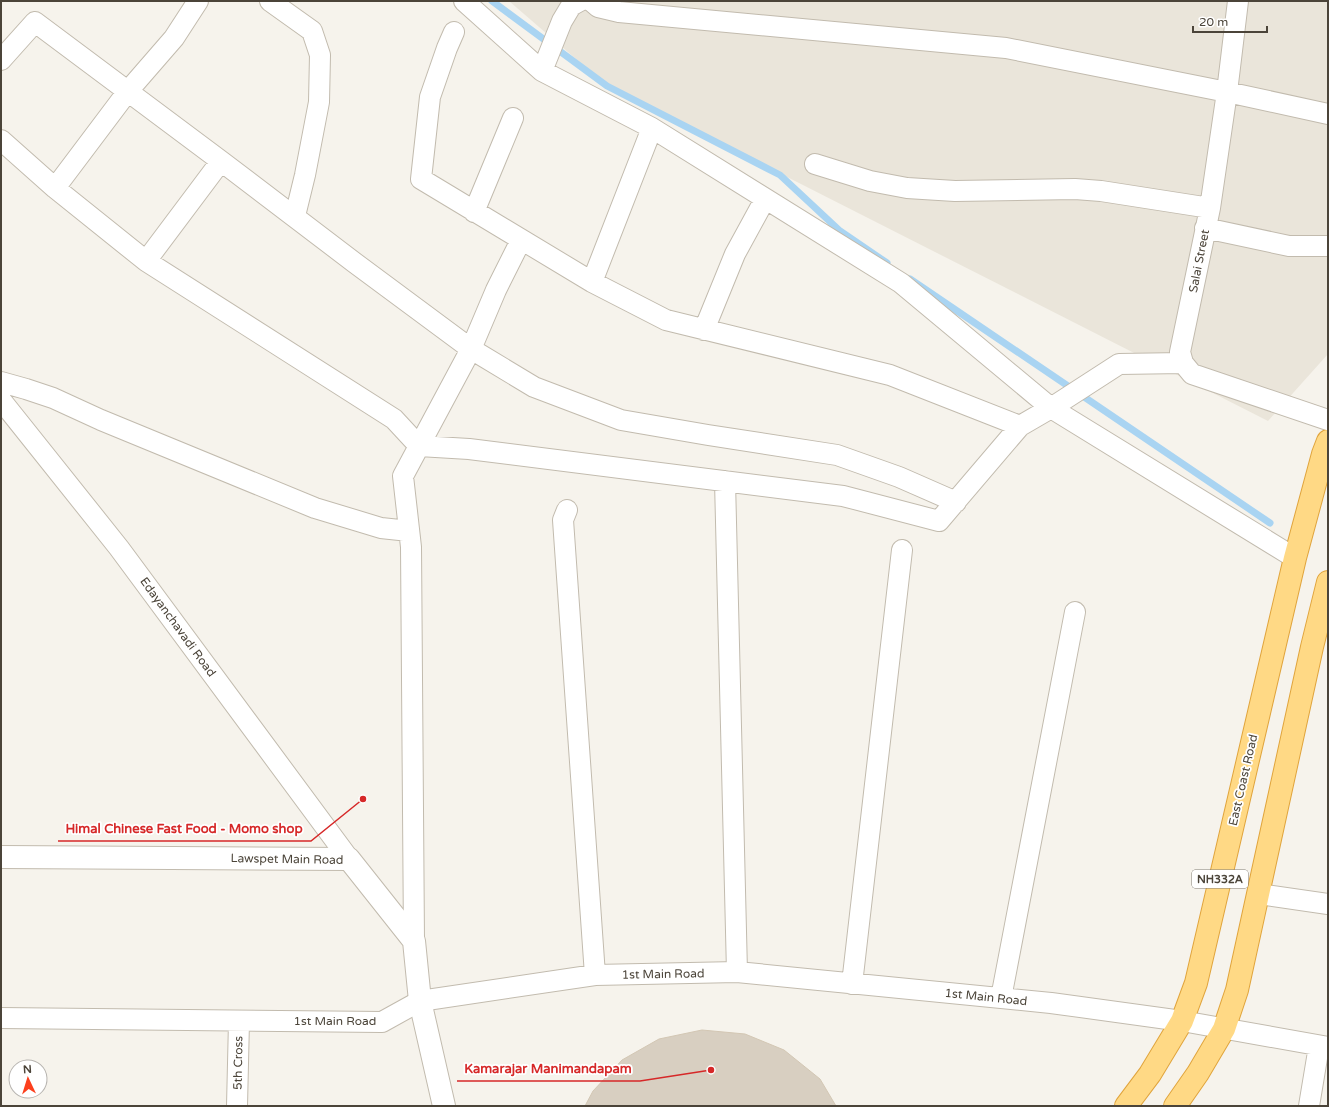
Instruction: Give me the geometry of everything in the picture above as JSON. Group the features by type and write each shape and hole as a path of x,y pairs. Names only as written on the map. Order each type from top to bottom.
{"highway":[{"name":"East Coast Road","path":"1126,1106 1150,1074 1182,1021 1196,983 1295,558 1321,461 1328,441"},
{"name":"NH332A","path":"1175,1106 1198,1073 1224,1029 1237,990 1312,646 1328,582"}],"street":[{"path":"55,188 128,91 174,38 198,1"},
{"path":"270,1 312,31 320,55 319,102 295,216"},
{"path":"464,1 542,71 652,128 901,284 1058,403 1295,558"},
{"path":"542,71 562,21 571,6 580,1"},
{"path":"591,1 598,7 619,12 1006,48 1227,92 1328,114"},
{"name":"Salai Street","path":"1183,363 1180,352 1210,208 1227,92 1238,1"},
{"path":"1,60 35,22 471,349 534,387 621,420 837,455 899,477 956,502"},
{"path":"454,32 430,97 421,179 592,282 666,320 890,375 1020,426"},
{"path":"474,212 513,118"},
{"path":"592,282 652,128"},
{"path":"1,140 55,188 146,260 394,419 419,446 469,449 843,496 939,521 1020,426 1119,364 1183,363 1192,374 1328,420"},
{"path":"146,260 221,161"},
{"path":"815,164 870,181 907,188 955,191 1075,189 1100,191 1210,208"},
{"path":"704,330 734,254 765,199"},
{"path":"1205,228 1289,246 1328,246"},
{"path":"444,1106 420,1001 414,941 411,547 403,476 471,349 496,290 521,240"},
{"path":"1,382 53,398 101,420 315,508 380,528 409,531"},
{"name":"Edayanchavadi Road","path":"1,400 119,548 349,859"},
{"path":"725,481 737,972"},
{"path":"567,510 563,520 594,975"},
{"path":"852,984 902,550"},
{"path":"1001,998 1075,612"},
{"name":"Lawspet Main Road","path":"1,857 349,859 414,941"},
{"path":"1259,894 1328,904"},
{"name":"1st Main Road","path":"1,1018 382,1022 420,1001 594,975 737,972 1051,1003 1182,1021 1324,1046"},
{"name":"5th Cross","path":"237,1106 239,1021"},
{"path":"1310,1106 1324,1046"}],"shaded area":[{"path":"509,1 1328,1 1328,354 1268,421 606,85"}],"building":[{"path":"702,1030 745,1034 784,1050 820,1079 836,1106 585,1106 593,1091 622,1060 659,1039"}],"waterway":[{"path":"492,1 607,86 780,175 840,231 887,263"},
{"path":"910,279 1270,523"}],"place":[{"name":"Himal Chinese Fast Food - Momo shop","path":"363,799"},
{"name":"Kamarajar Manimandapam","path":"711,1070"}]}
